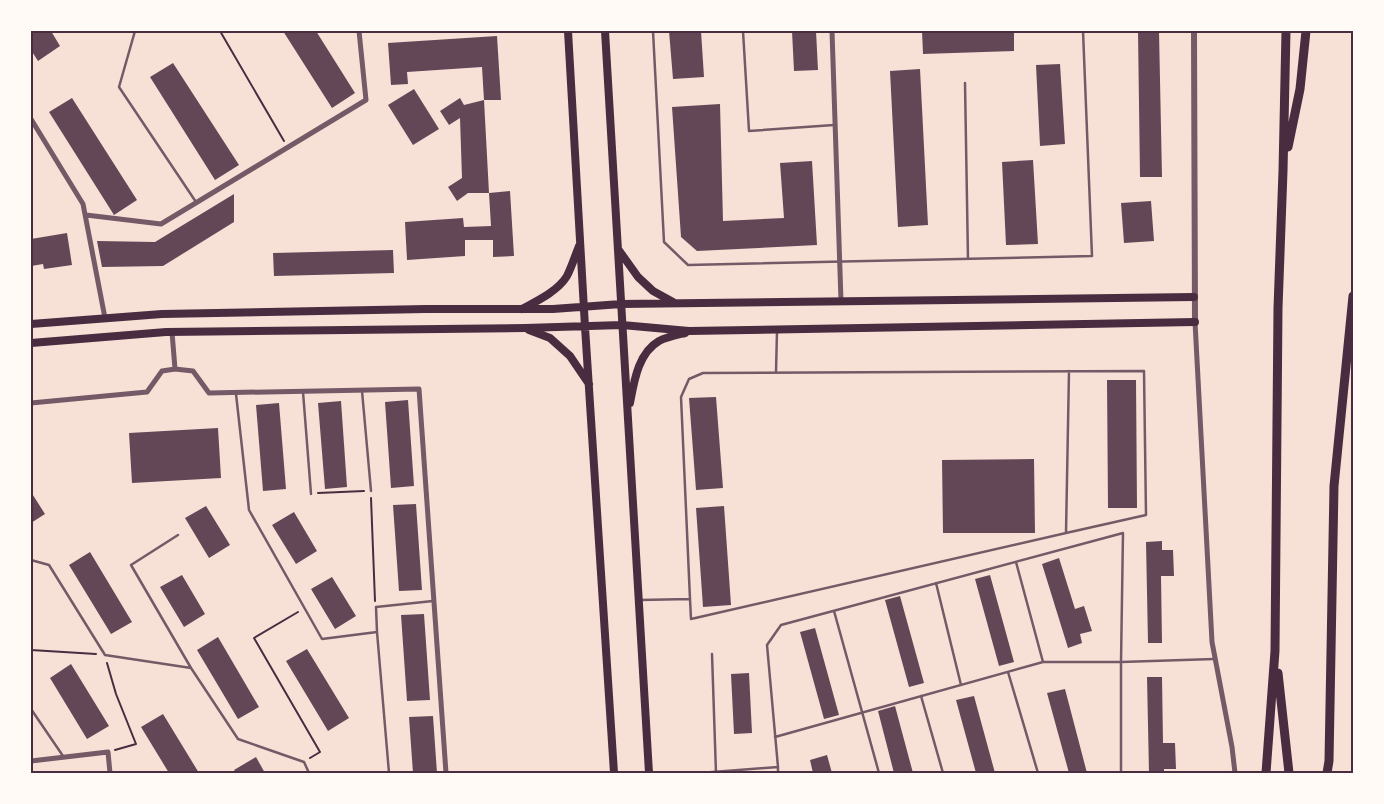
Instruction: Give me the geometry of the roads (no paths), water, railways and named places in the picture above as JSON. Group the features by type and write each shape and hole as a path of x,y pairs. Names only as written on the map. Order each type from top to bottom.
{"highway":[{"path":"1266,773 1275,651 1278,308 1286,31"},
{"path":"1283,170 1300,89 1306,31"},
{"path":"1327,773 1329,762 1334,486 1353,296"},
{"path":"1275,651 1289,773"}],"main road":[{"path":"568,31 614,773"},
{"path":"604,31 649,773"},
{"path":"521,309 544,297 566,278 580,244"},
{"path":"618,248 638,277 653,291 675,303"},
{"path":"31,324 162,314 426,309 553,309 621,304 675,303 1194,297"},
{"path":"31,343 172,332 622,325 689,331 1195,322"},
{"path":"524,328 550,338 570,356 589,384"},
{"path":"628,415 636,370 650,348 659,341 689,331"}],"street":[{"path":"86,215 161,224 366,100 359,31"},
{"path":"832,31 841,301"},
{"path":"1194,31 1194,297 1212,642 1232,747 1235,773"},
{"path":"31,119 83,204 105,318"},
{"path":"172,332 175,369"},
{"path":"31,403 147,392 162,371 175,369 193,370 209,393 419,389 446,773"},
{"path":"31,761 108,752 110,773"}],"lane":[{"path":"135,31 120,87 196,202"},
{"path":"654,31 664,242 688,265 1092,256 1084,31"},
{"path":"743,31 749,131 835,125"},
{"path":"964,83 968,259"},
{"path":"776,372 777,330"},
{"path":"1066,533 1069,371"},
{"path":"1144,371 1146,515 691,619 681,397 689,379 703,373 776,372 1144,371"},
{"path":"361,390 371,491"},
{"path":"302,391 311,494"},
{"path":"236,392 249,510 322,639 377,632"},
{"path":"778,773 767,645 781,625 1123,532 1121,773"},
{"path":"178,535 131,565 191,668 238,739 304,762 309,773"},
{"path":"31,560 49,565 105,654 191,668"},
{"path":"1016,562 1043,662"},
{"path":"936,583 961,685"},
{"path":"638,600 690,599"},
{"path":"389,773 376,607 434,601"},
{"path":"834,611 878,773"},
{"path":"712,654 716,772"},
{"path":"775,737 1043,662 1216,659"},
{"path":"1008,672 1038,773"},
{"path":"922,696 943,773"},
{"path":"31,709 64,757"},
{"path":"700,773 778,767"}]}
